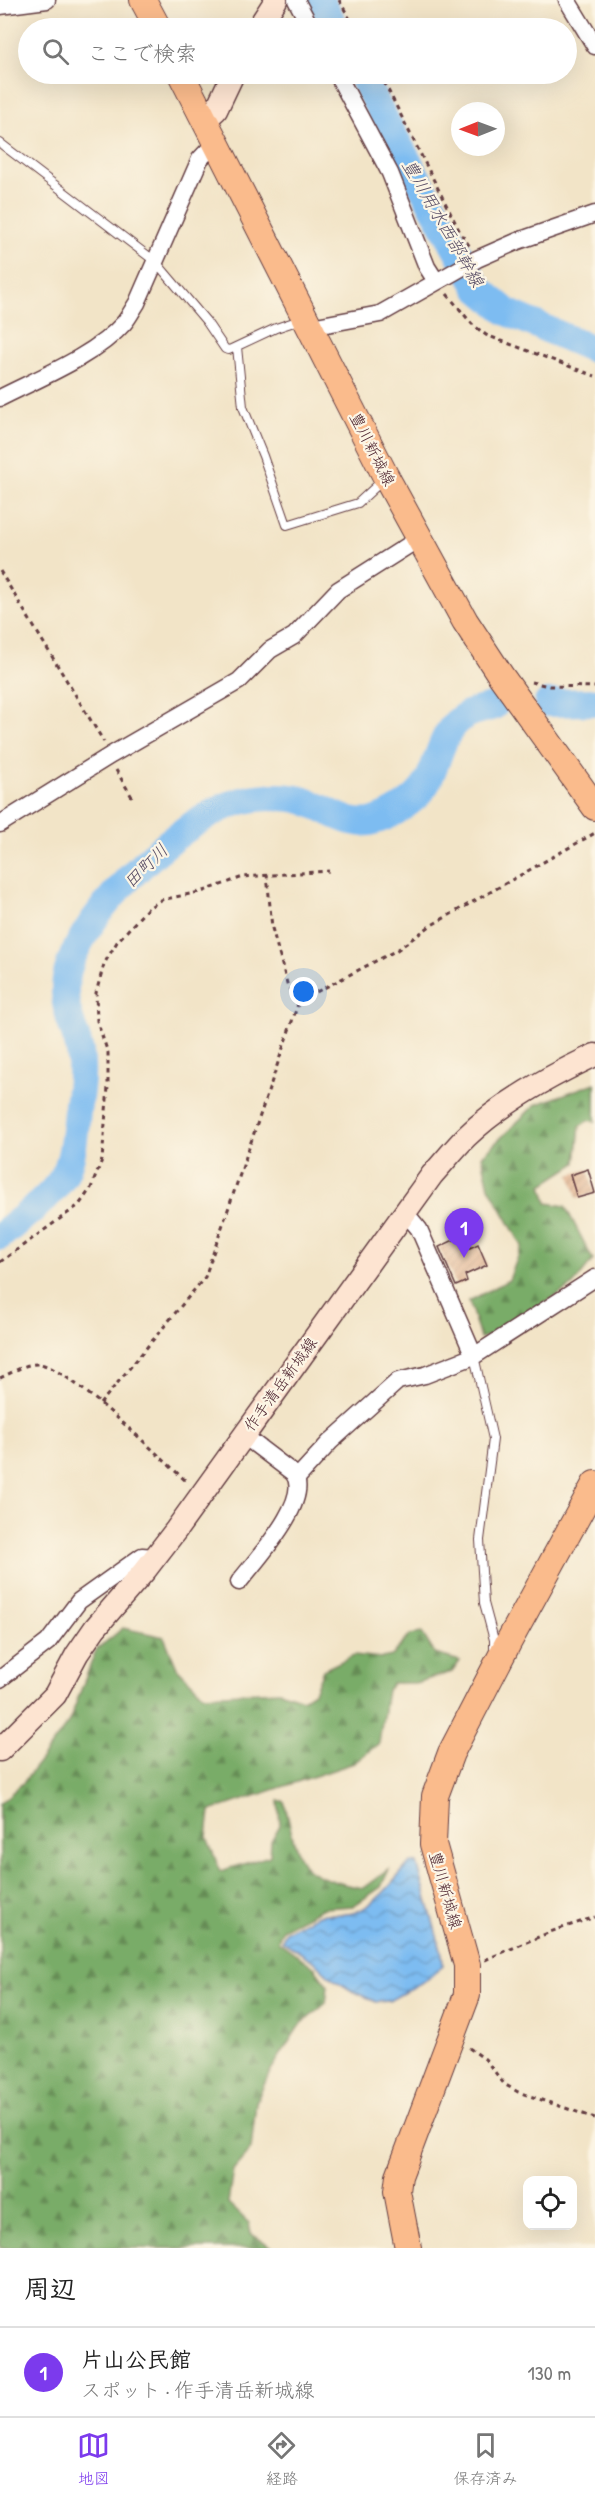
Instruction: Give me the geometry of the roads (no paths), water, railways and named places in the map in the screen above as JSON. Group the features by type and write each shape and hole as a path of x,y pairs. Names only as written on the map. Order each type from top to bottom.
{"main road":[{"path":"143,0 153,18"},
{"path":"264,18 276,0"},
{"name":"豊川新城線","path":"186,84 386,477 465,621 501,676 595,807"},
{"path":"211,130 216,110 228,84"},
{"name":"作手清岳新城線","path":"0,1750 55,1695 77,1654 95,1628 155,1557 205,1490 404,1210 432,1175 467,1136 491,1116 542,1083 595,1055"},
{"name":"豊川新城線","path":"408,2248 397,2191 399,2176 467,1995 467,1965 433,1844 435,1796 451,1754 492,1673 595,1484"}],"street":[{"path":"0,6 47,0"},
{"path":"296,0 306,18"},
{"path":"567,0 595,46"},
{"path":"343,84 390,173 427,267 441,278"},
{"path":"0,398 74,360 106,339 124,322 137,303 156,262 211,130"},
{"path":"309,323 380,314 474,261 518,241 595,214"},
{"path":"0,824 111,755 239,681 270,650 294,636 338,590 420,538"},
{"path":"404,1210 419,1229 474,1356"},
{"path":"239,1582 282,1525 296,1500 297,1478 330,1442 375,1403 385,1390 398,1381 425,1375 474,1356 595,1278"},
{"path":"243,1435 297,1478"},
{"path":"0,1679 48,1642 79,1601 142,1556 155,1557"}],"lane":[{"path":"0,143 156,262 206,321 225,350 237,347 276,327 309,323"},
{"path":"237,347 243,407 287,525 358,503 386,477"},
{"path":"474,1356 493,1439 480,1540 484,1604 494,1640 492,1673"}],"water":[{"path":"410,1862 417,1863 442,1954 443,1965 428,1979 389,2001 376,2002 330,1977 315,1962 282,1941 285,1931 315,1917 324,1914 351,1913 364,1908 386,1890"}],"waterway":[{"name":"豊川用水西部幹線","path":"320,0 330,18"},
{"name":"豊川用水西部幹線","path":"366,84 478,288 507,312 595,350"},
{"name":"田町川","path":"548,703 595,702"},
{"name":"田町川","path":"0,1236 47,1196 56,1187 67,1169 74,1140 81,1074 80,1052 65,1000 70,965 83,936 103,907 129,878 157,852 186,830 213,812 245,800 271,797 298,799 358,822 377,820 390,814 421,792 430,777 446,737 458,720 468,714 494,706"}],"place":[{"name":"片山公民館","path":"464,1258"}]}
